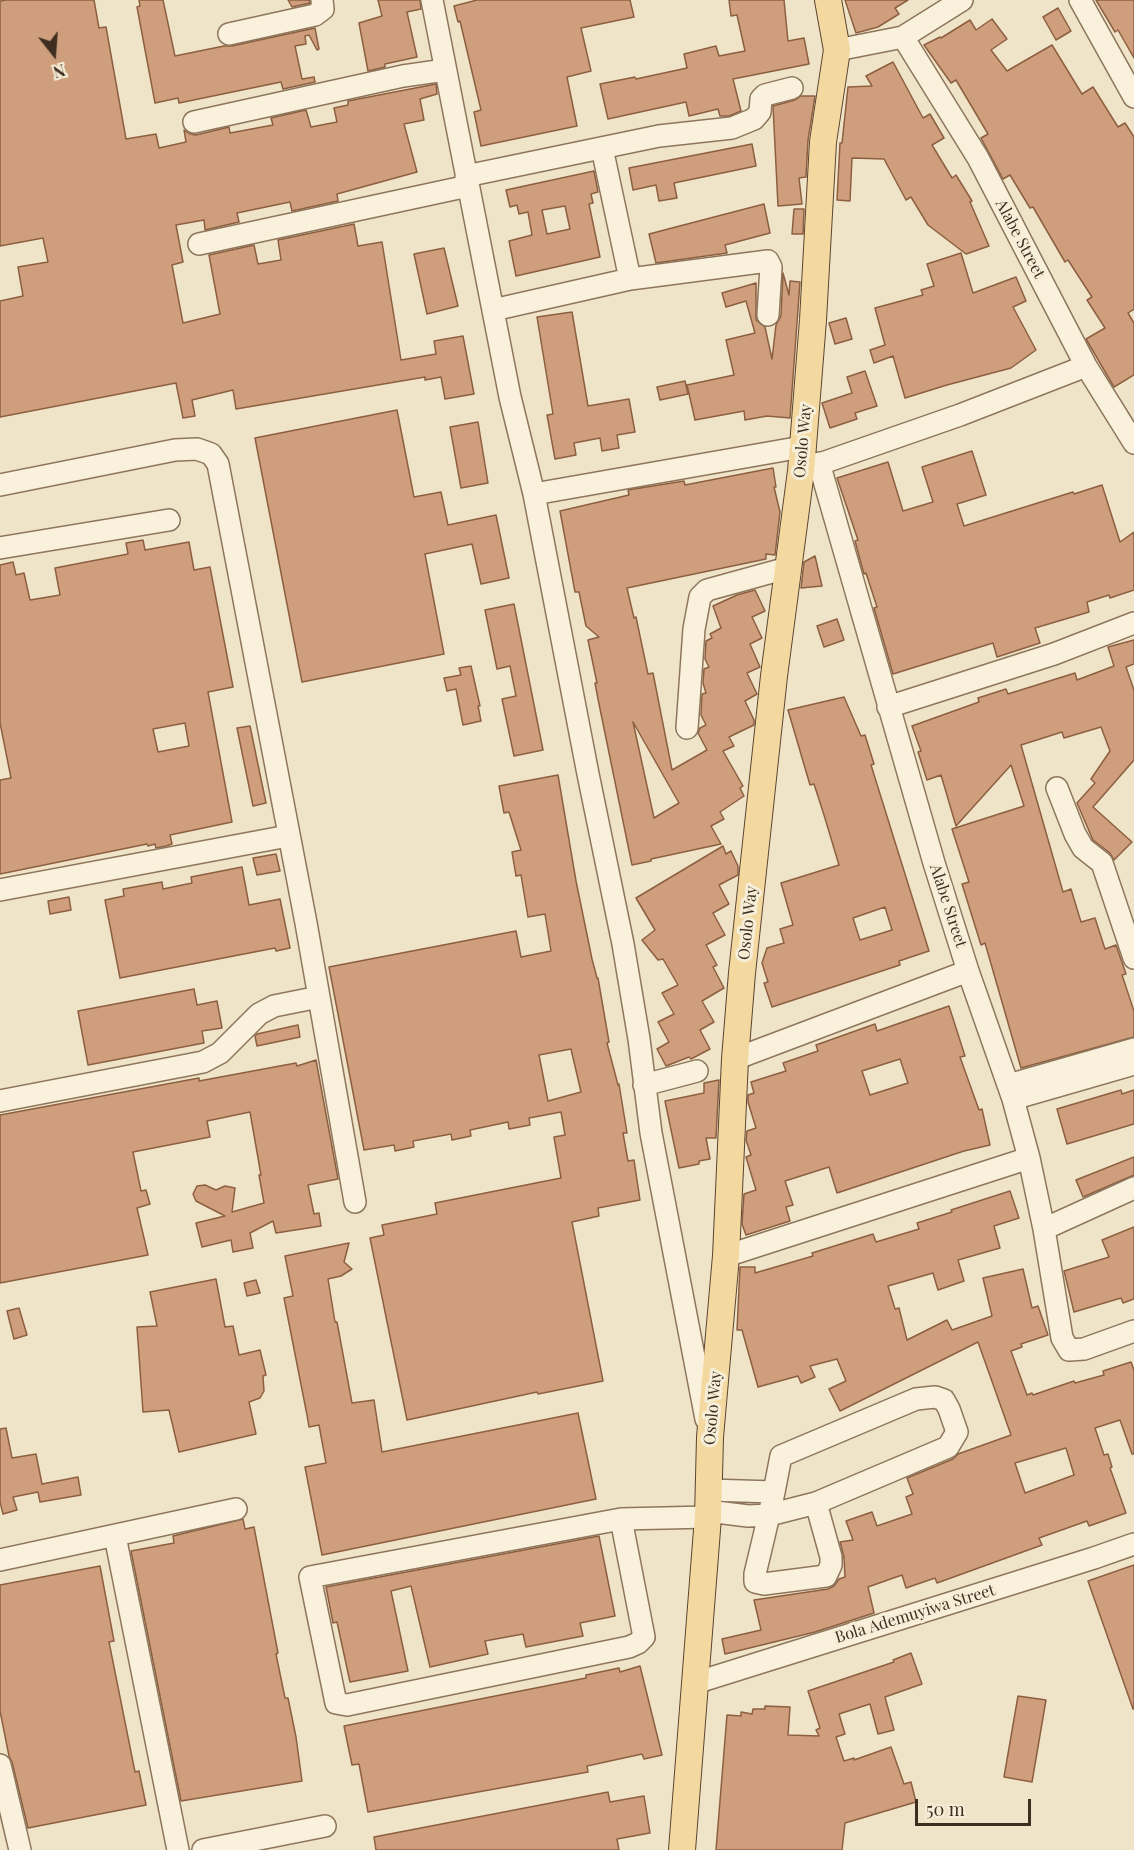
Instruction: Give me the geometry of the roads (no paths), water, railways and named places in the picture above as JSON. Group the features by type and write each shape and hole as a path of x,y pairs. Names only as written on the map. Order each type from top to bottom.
{"main road":[{"name":"Osolo Way","path":"682,1850 708,1506 710,1437 726,1256 735,1059 742,973 787,568 807,460 823,142 837,50 828,0"}],"street":[{"path":"229,34 315,15 323,9 322,0"},
{"path":"432,0 510,397 534,494 623,944 651,1132 710,1437"},
{"path":"837,50 903,37 962,0"},
{"path":"1080,0 1134,97"},
{"name":"Alabe Street","path":"903,37 978,158 1086,366 1127,415 1134,443"},
{"path":"194,122 404,76 445,70"},
{"path":"200,244 602,147 659,136 732,128 754,119 760,112 761,99 765,95 792,88"},
{"path":"602,147 630,279"},
{"path":"493,310 630,279 768,261 771,267 768,315"},
{"path":"534,494 807,460 960,415 1086,366"},
{"path":"0,486 175,450 197,449 211,454 218,464 319,997 355,1202"},
{"name":"Alabe Street","path":"807,460 888,707 969,971 1010,1092 1029,1158 1044,1229 1062,1338 1069,1350 1084,1349 1134,1331"},
{"path":"0,548 169,520"},
{"path":"687,728 694,628 700,597 707,590 787,568"},
{"path":"888,707 1054,654 1134,623"},
{"path":"1057,788 1083,848 1102,863 1134,958"},
{"path":"0,890 288,836"},
{"path":"735,1059 969,971"},
{"path":"0,1101 202,1062 220,1053 259,1014 274,1006 319,997"},
{"path":"1010,1092 1134,1049"},
{"path":"1010,1092 1134,1064"},
{"path":"644,1085 697,1071"},
{"path":"726,1256 1029,1158"},
{"path":"1044,1229 1134,1188"},
{"path":"708,1506 748,1516 769,1515 816,1503 948,1447 957,1432 944,1400 935,1397 916,1399 780,1456 774,1492 769,1515 755,1581 764,1584 826,1576 831,1565 831,1557 816,1503"},
{"path":"621,1519 644,1637 638,1643 629,1647 359,1703 347,1705 336,1703 310,1577 621,1519 708,1506 774,1492"},
{"path":"0,1560 236,1509"},
{"path":"115,1536 178,1850"},
{"name":"Bola Ademuyiwa Street","path":"695,1683 1134,1544"},
{"path":"0,1765 20,1850"},
{"path":"203,1850 325,1826"}]}
